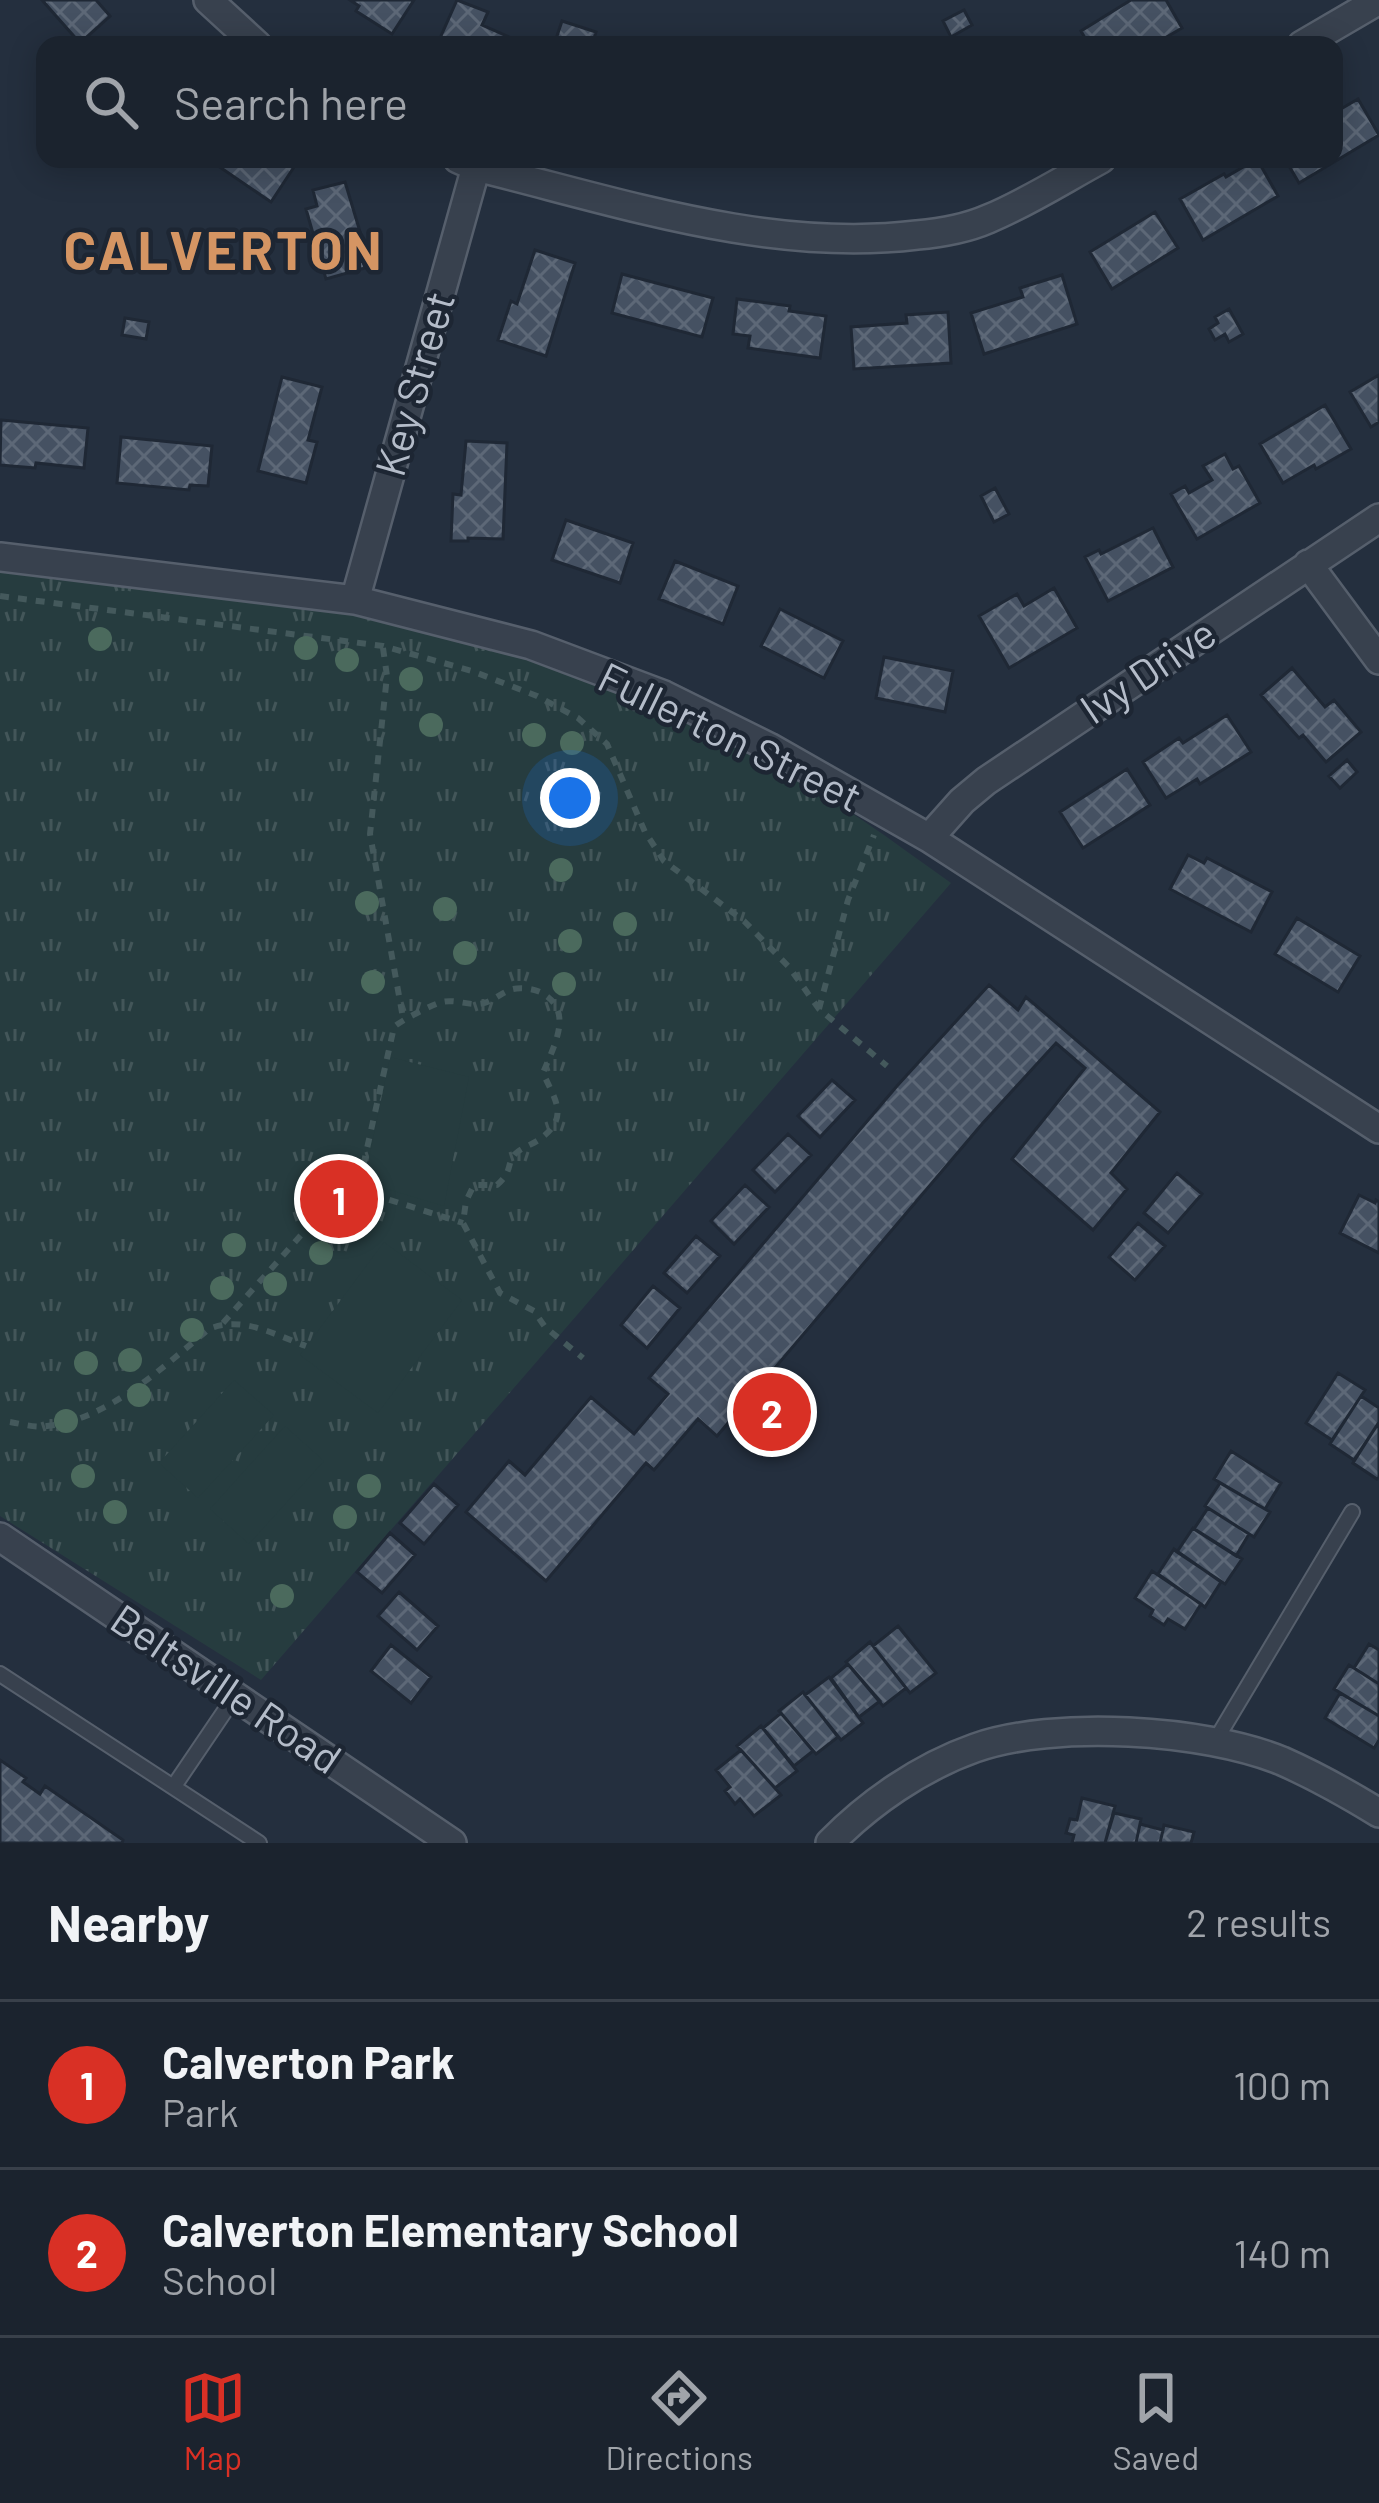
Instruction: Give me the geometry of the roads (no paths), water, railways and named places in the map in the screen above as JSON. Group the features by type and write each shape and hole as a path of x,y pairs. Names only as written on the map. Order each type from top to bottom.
{"street":[{"path":"208,0 247,36"},
{"path":"1317,36 1379,0"},
{"name":"Key Street","path":"355,600 466,168"},
{"path":"487,168 698,221 771,234 854,241 944,232 987,220 1084,168"},
{"name":"Ivy Drive","path":"929,838 986,781 1379,518"},
{"name":"Fullerton Street","path":"0,556 355,600 531,645 664,695 769,747 929,838 1379,1129"},
{"path":"1308,564 1379,659"},
{"name":"Beltsville Road","path":"0,1537 452,1843"},
{"path":"830,1843 888,1794 976,1748 1079,1732 1140,1733 1214,1743 1278,1760 1379,1813"}],"lane":[{"path":"1214,1743 1352,1512"},
{"path":"0,1674 259,1843"},
{"path":"174,1786 236,1695"}],"place":[{"name":"Calverton Park","path":"339,1199"},
{"name":"Calverton Elementary School","path":"772,1412"}],"district":[{"name":"CALVERTON","path":"224,251"}]}
